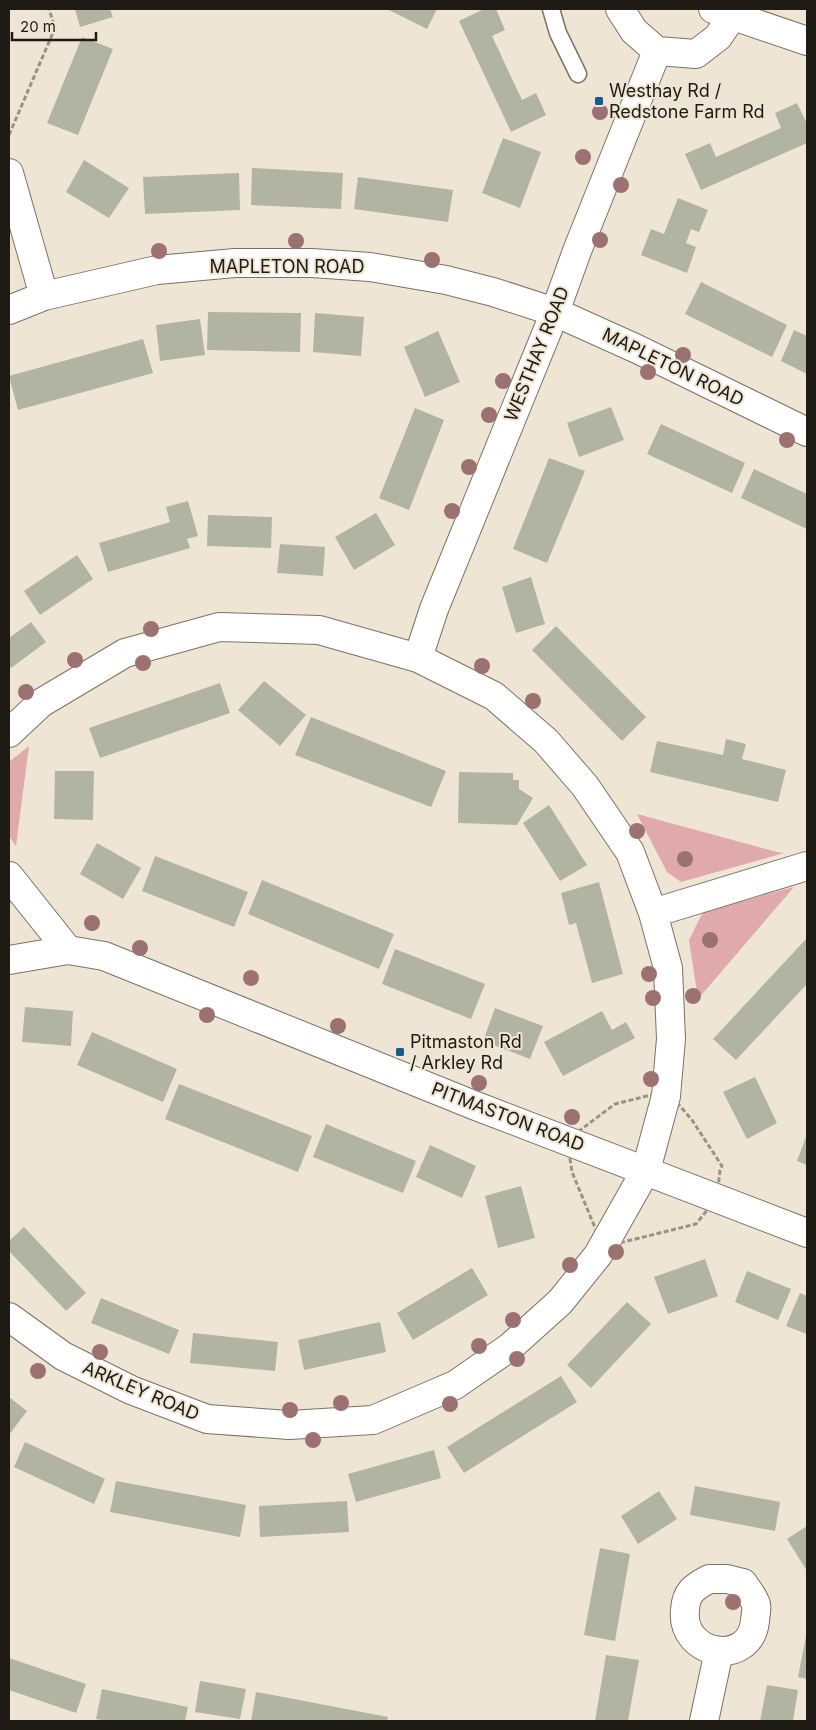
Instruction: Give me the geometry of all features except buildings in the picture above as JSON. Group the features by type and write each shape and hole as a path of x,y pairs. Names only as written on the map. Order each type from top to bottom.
{"street":[{"path":"620,9 634,31 657,51 696,54 718,37 723,12 807,41"},
{"name":"WESTHAY ROAD","path":"418,658 434,609 555,312 577,250 657,51"},
{"path":"9,173 44,296"},
{"name":"MAPLETON ROAD","path":"9,310 44,296 158,270 235,263 312,263 370,267 446,280 493,292 555,312 637,348 807,432"},
{"name":"ARKLEY ROAD","path":"9,733 41,703 125,653 219,627 318,630 418,658 494,696 546,741 585,786 630,852 654,913 668,968 671,1039 666,1096 646,1170 598,1255 560,1302 510,1347 455,1385 373,1420 289,1425 207,1418 131,1390 63,1356 9,1317"},
{"path":"654,913 807,866"},
{"path":"9,876 68,950"},
{"name":"PITMASTON ROAD","path":"9,960 68,950 104,956 476,1106 807,1233"},
{"path":"704,1721 719,1651"}],"lane":[{"path":"551,9 558,33 578,74"}],"path":[{"path":"9,135 55,28 49,9"}],"shaded area":[{"path":"29,746 16,846 9,836 9,762"},
{"path":"637,814 784,853 681,882 667,872"},
{"path":"794,887 698,999 689,940 703,912"}],"place":[{"name":"Westhay Rd / Redstone Farm Rd","path":"599,101"},
{"name":"Pitmaston Rd / Arkley Rd","path":"400,1052"}]}
